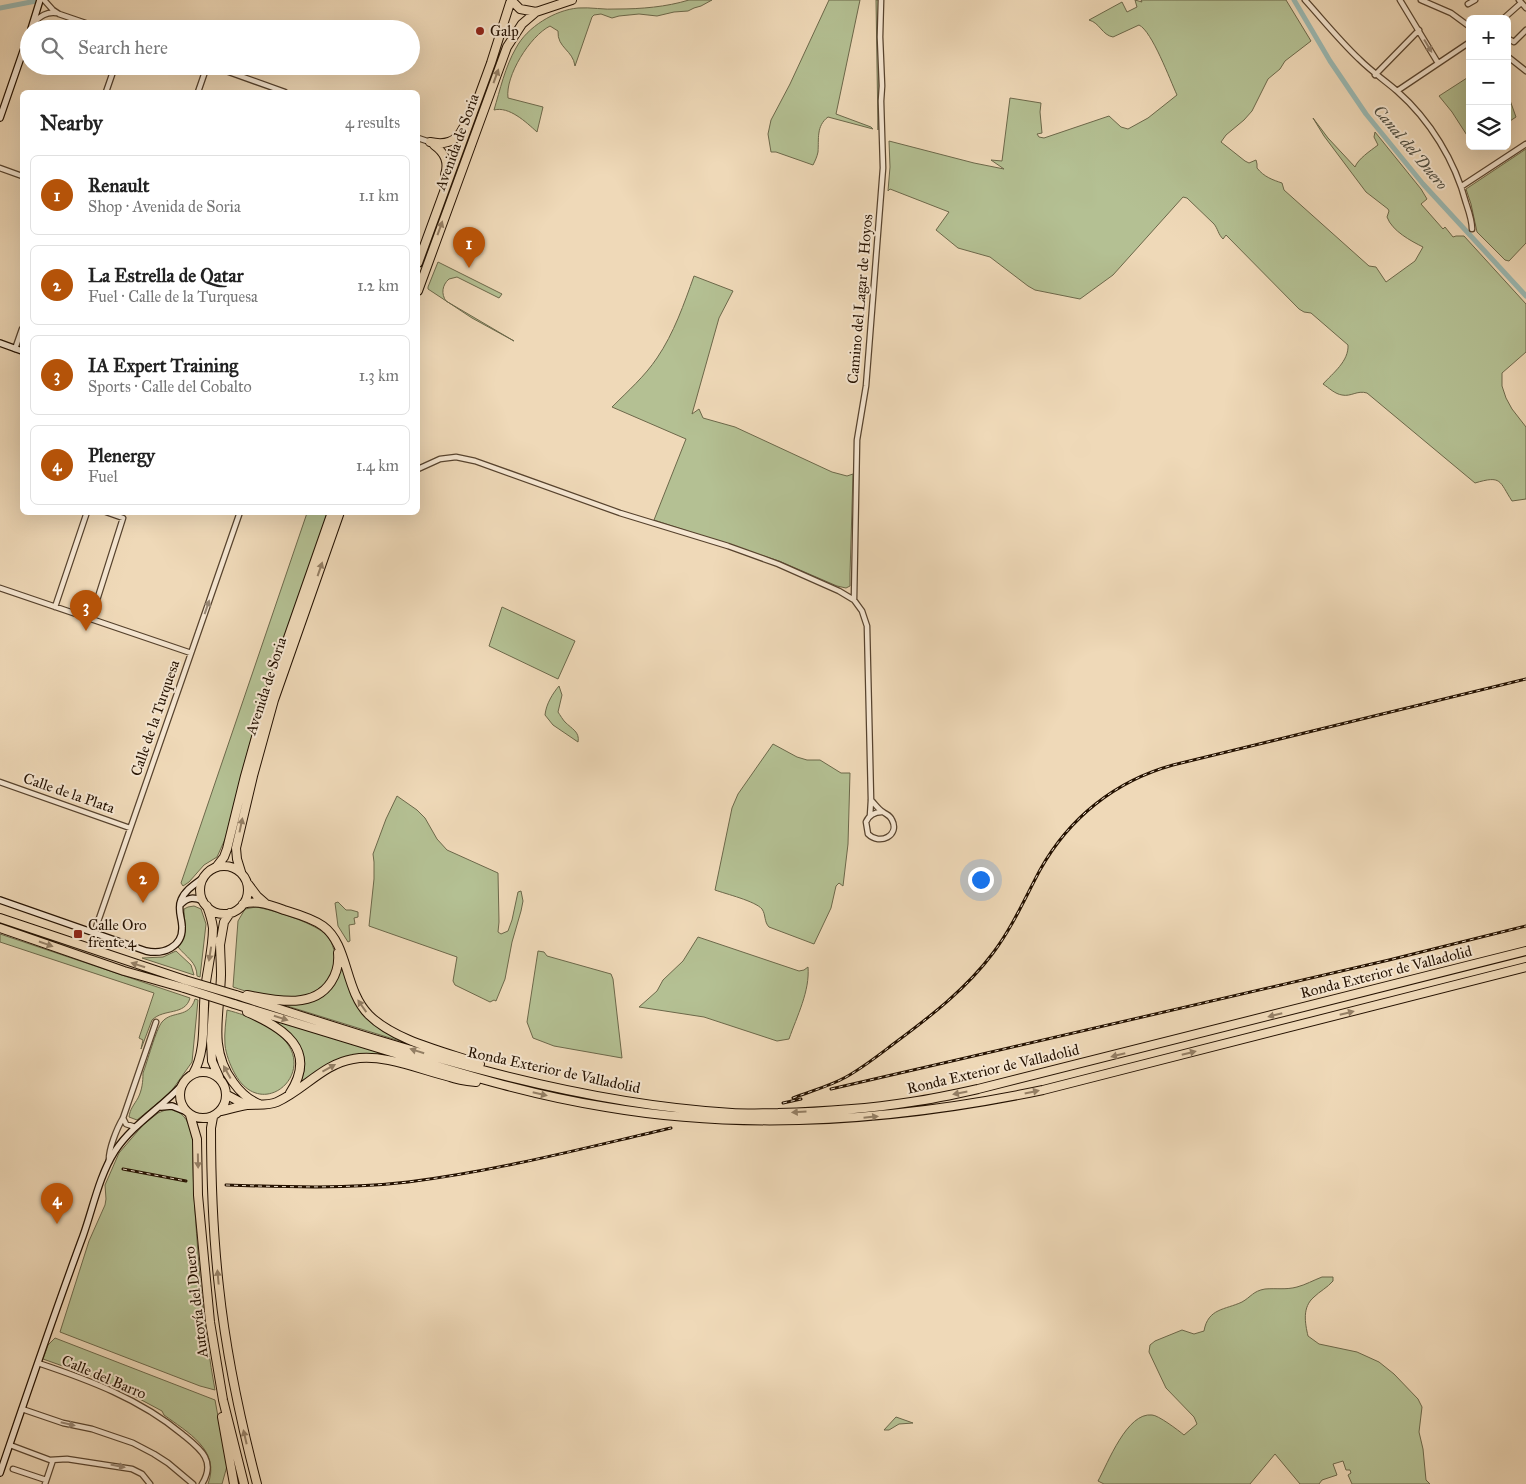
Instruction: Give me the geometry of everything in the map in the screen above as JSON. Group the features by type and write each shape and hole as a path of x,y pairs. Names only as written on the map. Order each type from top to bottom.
{"highway":[{"path":"511,0 520,9 536,12 572,0"},
{"name":"Avenida de Soria","path":"420,258 511,0"},
{"path":"545,8 550,0"},
{"name":"Avenida de Soria","path":"420,286 507,47 522,24 536,12"},
{"path":"430,142 441,144 449,142 460,134 480,90"},
{"path":"430,142 441,150 447,162 440,201"},
{"name":"Avenida de Soria","path":"217,866 228,849 245,776 267,698 331,515"},
{"name":"Avenida de Soria","path":"241,872 236,848 274,700 339,515"},
{"path":"193,1074 198,1065 202,1046 205,993 213,937 212,922 200,888 203,878 207,872 217,866 228,866 241,872 259,899 269,905"},
{"path":"205,903 217,913 230,913 243,904 247,896 248,884"},
{"path":"243,904 253,902 269,905 312,920 327,930 336,941 355,996 368,1015 382,1026 403,1038 499,1071 514,1078"},
{"path":"221,1111 227,1095 226,1089 212,1061 211,1041 220,940 224,922 230,913"},
{"name":"Ronda Exterior de Valladolid","path":"0,918 184,984 514,1078 611,1099 674,1108 733,1113 806,1112 910,1102 978,1090 1526,951"},
{"name":"Ronda Exterior de Valladolid","path":"0,928 124,971 184,984"},
{"path":"220,940 221,974 217,1031 218,1052 222,1064 241,1093 261,1105"},
{"path":"289,1095 296,1084 300,1072 301,1061 298,1050 291,1040 267,1021 242,1010 235,999 244,994 277,1000 301,1000 316,996 329,986 336,971 339,956 336,941"},
{"name":"Ronda Exterior de Valladolid","path":"235,999 493,1083 559,1098 607,1108 682,1117 731,1120 781,1120 863,1117 912,1112 1043,1090 1526,967"},
{"path":"219,1077 206,1072 193,1074 188,1077 180,1090 180,1100 188,1113 201,1118 213,1117 221,1111 246,1105 272,1104 289,1095 327,1068 354,1058 371,1057 452,1078 479,1083 493,1083"},
{"path":"227,1095 246,1105"},
{"name":"Autovía del Duero","path":"188,1113 197,1139 198,1195 205,1274 216,1355 223,1400 244,1484"},
{"name":"Autovía del Duero","path":"213,1117 211,1128 212,1203 219,1288 234,1387 257,1484"},
{"path":"216,1355 223,1422 234,1484"}],"main road":[{"path":"34,20 42,2"},
{"path":"0,118 20,60"},
{"path":"0,344 20,350"},
{"path":"0,900 156,953 164,952 174,945 180,936 182,926 180,908 183,896 188,889 203,878"},
{"path":"180,908 185,900 189,899 197,898 205,903"},
{"path":"0,1473 103,1175 117,1149 135,1127 182,1085"},
{"path":"159,1107 172,1106 188,1113"}],"street":[{"name":"Camino del Lagar de Hoyos","path":"854,600 857,440 866,386 883,168 881,0"},
{"path":"1305,0 1375,75 1397,91 1434,133 1462,186 1472,222 1472,229"},
{"path":"1400,0 1438,62"},
{"path":"1421,0 1452,14 1466,24"},
{"path":"1468,4 1475,0"},
{"path":"1507,15 1520,1 1526,8"},
{"path":"42,2 60,14"},
{"path":"37,20 50,12 78,20"},
{"path":"1375,75 1419,30"},
{"path":"1511,40 1514,42 1526,30"},
{"path":"1397,91 1466,44"},
{"path":"1511,59 1526,71"},
{"path":"107,90 112,75"},
{"path":"199,90 204,75"},
{"path":"237,75 279,90"},
{"path":"420,139 430,142"},
{"path":"1462,186 1526,144"},
{"path":"0,168 20,175"},
{"path":"16,349 20,336"},
{"path":"420,468 440,459 456,457 475,461 620,513 728,546 778,564 839,591 854,600 862,611 867,626 870,816"},
{"path":"55,607 87,515"},
{"path":"91,619 123,518 114,515"},
{"name":"Calle de la Turquesa","path":"94,933 239,515"},
{"path":"0,588 191,653"},
{"name":"Calle de la Plata","path":"0,782 130,828"},
{"path":"871,800 882,812 890,816 894,824 892,832 885,839 874,839 868,834 866,822 874,813 882,812"},
{"path":"109,1163 110,1152 119,1125 156,1022"},
{"path":"123,1118 126,1124 135,1127"},
{"name":"Calle del Barro","path":"38,1363 110,1390 144,1407 164,1420 204,1454 208,1468 206,1478 202,1484"},
{"path":"22,1409 62,1423 92,1429 133,1443 168,1463 193,1484"},
{"path":"10,1445 53,1460 67,1458 132,1469 142,1474 150,1484"},
{"path":"12,1469 46,1482 53,1460"}],"green space":[{"path":"689,0 712,0 688,11 657,16 639,14 612,18 601,14 594,15 575,66 574,61 558,37 558,31 550,26 542,31 527,47 510,79 508,89 508,98 543,107 537,132 523,120 506,110 494,110 506,71 516,48 527,33 551,16 569,9 644,8"},
{"path":"829,0 860,0 836,114 873,129 828,117 820,129 818,152 813,165 771,152 768,134 771,120"},
{"path":"876,0 879,0 878,130"},
{"path":"1135,0 1142,2 1141,0 1286,0 1311,41 1285,61 1280,69 1268,79 1252,111 1221,142 1245,161 1249,163 1256,160 1257,168 1263,174 1282,183 1284,190 1369,266 1376,267 1386,282 1415,261 1423,247 1402,235 1393,227 1387,217 1388,209 1366,192 1324,136 1313,118 1328,138 1355,167 1361,158 1378,145 1374,137 1375,132 1421,189 1427,199 1421,204 1443,229 1445,227 1453,237 1464,236 1526,304 1526,352 1502,373 1502,386 1512,409 1526,427 1526,499 1512,501 1502,484 1495,480 1475,483 1367,393 1360,392 1342,395 1323,384 1343,361 1348,351 1348,345 1311,313 1299,309 1226,235 1223,239 1214,224 1187,198 1183,197 1113,275 1080,299 1035,290 990,257 958,248 936,230 949,212 890,189 888,191 890,167 889,141 1004,169 991,160 1002,161 1010,98 1041,103 1042,133 1037,134 1039,137 1044,138 1109,116 1121,127 1128,129 1148,118 1177,95 1149,36 1139,25 1113,37 1109,36 1089,20 1122,2 1127,12 1137,7"},
{"path":"1466,79 1466,134 1452,112 1439,96"},
{"path":"1511,103 1516,117 1511,120"},
{"path":"1526,149 1526,243 1509,261 1505,260 1477,232 1466,189"},
{"path":"438,262 502,294 499,298 457,277 449,279 445,284 443,295 446,301 428,289"},
{"path":"694,276 733,291 719,318 692,414 699,409 703,418 735,427 832,472 847,476 853,474 850,586 846,588 837,586 779,561 654,520 686,439 612,407 647,371 669,339"},
{"path":"448,302 514,341 472,318"},
{"path":"306,515 327,515 260,707 226,837 217,857 204,865 189,882 183,886 181,883"},
{"path":"502,607 575,641 558,679 489,646"},
{"path":"559,686 562,695 558,712 564,721 577,733 578,742 553,725 545,715 550,699"},
{"path":"773,744 797,757 807,760 820,760 841,773 850,773 848,844 843,886 839,883 836,886 831,908 814,944 769,927 762,909 753,903 715,890 732,808 738,794"},
{"path":"397,796 425,818 437,839 447,850 498,873 498,932 501,934 508,931 518,892 521,891 523,901 521,911 512,942 505,979 496,1001 490,1002 455,985 453,981 457,957 369,926 374,879 373,854"},
{"path":"338,902 346,910 358,912 358,917 354,918 355,924 349,925 350,941 348,942 338,926 335,903"},
{"path":"194,906 201,909 206,924 200,977 197,976 193,963 178,947 185,933 184,909"},
{"path":"256,907 301,921 318,929 327,936 334,949 335,966 329,978 320,988 310,994 284,998 257,994 233,987 238,921 245,909"},
{"path":"0,934 190,998 187,1004 179,1010 162,1014 152,1020 141,1049 143,1040 139,1038 154,993 0,942"},
{"path":"698,937 799,971 808,967 805,994 789,1039 777,1041 704,1017 639,1007 657,991 663,980 683,961"},
{"path":"176,951 191,965 194,975 142,958 163,957"},
{"path":"538,951 544,952 547,956 611,974 622,1058 554,1046 533,1038 527,1022"},
{"path":"342,961 350,991 358,1005 416,1046 271,1001 322,995"},
{"path":"195,999 198,1000 192,1062 170,1093 137,1120 129,1117 131,1109 138,1098 143,1073 154,1039 162,1022 166,1018 185,1012"},
{"path":"227,1010 261,1022 277,1032 289,1046 294,1059 293,1071 288,1082 279,1090 269,1094 257,1093 245,1087 235,1074 228,1060 225,1045"},
{"path":"265,1017 388,1055 387,1058 362,1055 340,1059 320,1070 300,1086 304,1071 304,1061 299,1045 287,1033"},
{"path":"173,1109 183,1116 188,1123 192,1135 194,1199 200,1279 215,1390 200,1386 60,1332 89,1241 105,1205 105,1185 119,1153 143,1125 158,1113"},
{"path":"1322,1277 1333,1277 1333,1281 1314,1297 1308,1305 1305,1321 1308,1336 1319,1344 1357,1352 1379,1362 1394,1374 1418,1399 1422,1407 1419,1432 1423,1449 1426,1480 1430,1484 1352,1484 1348,1475 1351,1473 1350,1470 1346,1470 1343,1461 1333,1464 1337,1475 1322,1480 1319,1484 1300,1484 1275,1454 1250,1484 1104,1484 1098,1481 1119,1440 1134,1422 1143,1416 1155,1416 1184,1435 1197,1424 1194,1417 1166,1388 1149,1352 1150,1345 1182,1330 1194,1334 1204,1331 1206,1323 1213,1314 1242,1302 1258,1291 1293,1288"},
{"path":"55,1338 215,1400 227,1466 222,1484 208,1484 211,1472 210,1461 206,1452 200,1443 164,1415 162,1411 108,1382 43,1359 48,1345"},
{"path":"896,1417 913,1423 899,1424 889,1430 884,1430"}],"waterway":[{"name":"Canal del Duero","path":"0,8 41,0"},
{"name":"Canal del Duero","path":"1294,0 1330,61 1366,114 1423,184 1526,296"}],"railway":[{"path":"793,1098 834,1083 859,1069 922,1022 960,990 983,966 1000,943 1040,870 1065,834 1096,804 1132,781 1173,765 1526,679"},
{"path":"831,1089 1389,960 1526,926"},
{"path":"783,1103 801,1099"},
{"path":"226,1185 340,1187 408,1182 474,1172 671,1128"},
{"path":"123,1169 186,1181"}],"place":[{"name":"Galp","path":"480,31"},
{"name":"Renault","path":"469,268"},
{"name":"IA Expert Training","path":"86,631"},
{"name":"La Estrella de Qatar","path":"143,903"},
{"name":"Calle Oro frente 4","path":"78,934"},
{"name":"Plenergy","path":"57,1224"}]}
